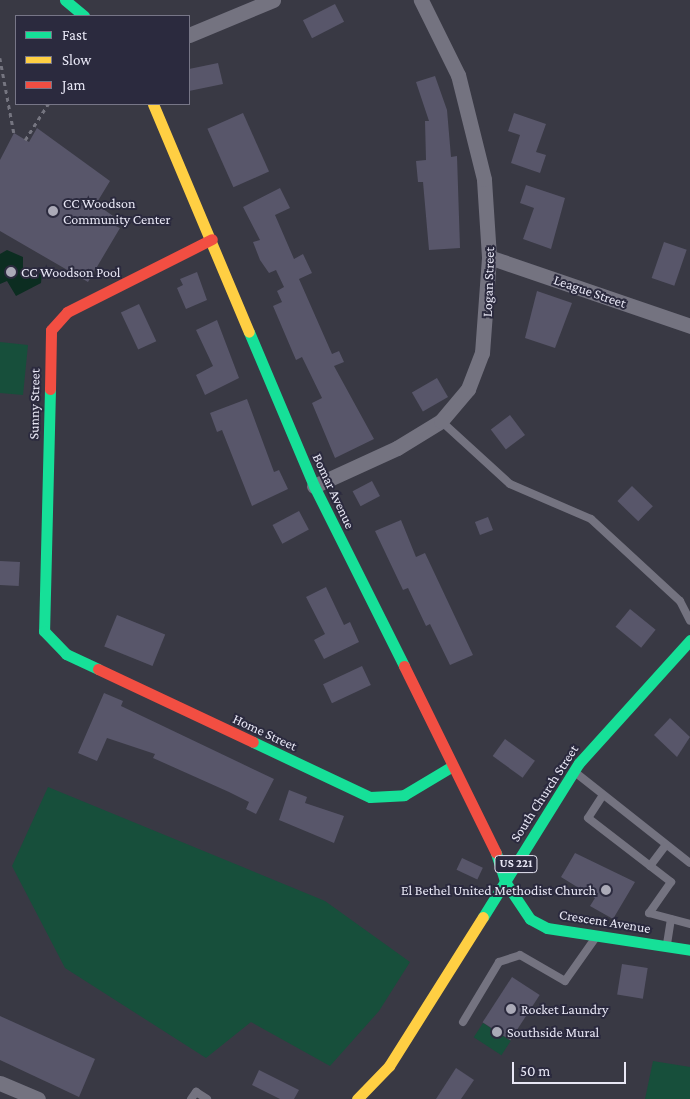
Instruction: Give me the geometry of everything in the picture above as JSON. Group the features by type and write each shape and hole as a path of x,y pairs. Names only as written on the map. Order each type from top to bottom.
{"street":[{"path":"65,0 83,15"},
{"path":"190,35 273,0"},
{"name":"Logan Street","path":"314,486 397,448 441,421 468,389 482,353 489,257 488,205 470,114 458,74 422,0"},
{"name":"Bomar Avenue","path":"154,105 314,486 451,767 494,848 506,884"},
{"name":"Sunny Street","path":"66,654 50,642 41,620 51,330 68,312 212,239"},
{"name":"League Street","path":"489,257 690,326"},
{"name":"South Church Street","path":"357,1099 389,1066 506,884 574,771 622,712 690,640"},
{"name":"Home Street","path":"66,654 370,797 404,795 451,767"},
{"name":"Crescent Avenue","path":"506,884 530,919 547,928 690,950"},
{"path":"0,1083 38,1099"}],"lane":[{"path":"441,421 510,484 591,519 680,601 690,621"},
{"path":"574,771 690,863"},
{"path":"603,795 588,818 671,882 649,913 690,924"},
{"path":"650,866 666,845"},
{"path":"667,946 671,919"},
{"path":"463,1022 499,962 520,955 565,981 597,936"},
{"path":"191,1099 196,1092 207,1099"}],"path":[{"path":"0,58 14,133"},
{"path":"25,140 47,105"}],"shaded area":[{"name":"CC Woodson Pool","path":"7,250 23,257 23,276 42,273 41,283 16,296 7,281 0,284 0,254"},
{"path":"0,342 28,345 23,395 0,393"},
{"path":"48,787 325,901 410,962 379,1011 330,1066 251,1022 206,1058 65,968 12,866"},
{"path":"483,1023 511,1041 501,1055 474,1037"},
{"path":"653,1061 690,1067 690,1099 645,1099"}],"building":[{"path":"335,4 344,22 312,38 303,20"},
{"path":"218,63 223,84 190,91 190,69"},
{"path":"435,76 447,110 451,157 457,156 460,248 429,250 423,182 418,182 416,161 426,160 425,121 429,121 416,82"},
{"path":"243,113 269,171 233,187 207,129"},
{"path":"514,113 546,124 536,152 546,155 540,173 511,163 520,135 508,131"},
{"name":"CC Woodson Community Center","path":"37,128 110,181 96,204 116,218 113,225 120,228 88,282 0,231 0,160 14,133 29,142"},
{"path":"526,185 565,198 551,249 523,239 534,208 520,203"},
{"path":"280,188 290,208 275,215 294,259 303,254 312,273 299,279 332,354 339,351 344,362 334,366 374,439 335,458 312,403 322,398 302,357 296,360 273,306 282,302 277,291 284,287 276,270 269,273 260,260 253,242 260,240 243,207"},
{"path":"664,242 687,250 674,286 652,278"},
{"path":"197,272 207,300 186,309 177,288 183,285 180,279"},
{"path":"537,291 572,303 555,348 525,338"},
{"path":"139,304 156,341 138,350 121,312"},
{"path":"217,320 239,378 205,395 196,375 213,366 196,330"},
{"path":"437,378 448,397 423,412 412,392"},
{"path":"247,399 274,472 279,470 288,489 252,506 222,430 217,432 210,413"},
{"path":"510,415 525,435 506,449 491,429"},
{"path":"372,481 380,496 361,506 353,491"},
{"path":"632,486 653,506 638,521 617,501"},
{"path":"299,511 309,530 282,544 273,525"},
{"path":"488,517 493,530 480,535 475,522"},
{"path":"401,520 416,557 425,553 473,655 450,665 430,624 426,626 408,588 403,590 375,531"},
{"path":"0,561 20,562 19,586 0,585"},
{"path":"326,587 344,625 350,622 359,642 324,659 314,640 325,634 306,597"},
{"path":"630,609 656,630 641,648 616,627"},
{"path":"117,615 165,634 152,666 104,647"},
{"path":"362,666 371,685 332,703 323,684"},
{"path":"104,693 123,701 121,706 274,779 256,814 246,809 249,802 153,758 155,754 107,738 97,761 78,753"},
{"path":"670,718 690,737 677,757 654,735"},
{"path":"505,739 535,761 523,778 493,756"},
{"path":"289,790 307,797 305,803 344,816 334,843 279,820"},
{"name":"El Bethel United Methodist Church","path":"575,853 635,882 613,919 590,906 595,898 561,877"},
{"path":"462,858 483,868 477,880 457,870"},
{"path":"622,964 648,968 643,999 617,995"},
{"name":"Rocket Laundry","path":"512,977 540,995 510,1040 483,1022"},
{"path":"0,1016 95,1059 79,1097 0,1060"},
{"path":"456,1068 474,1080 461,1099 436,1099"},
{"path":"259,1070 299,1090 294,1099 280,1099 252,1085"}],"traffic: fast":[{"path":"65,0 83,15"},
{"path":"249,332 314,486 404,666"},
{"path":"50,389 44,631 66,654 98,669"},
{"path":"483,917 579,763 690,640"},
{"path":"253,742 370,797 404,795 451,767"},
{"path":"496,853 506,883 530,919 547,928 690,950"}],"traffic: slow":[{"path":"153,105 249,332"},
{"path":"357,1099 389,1066 483,917"}],"traffic: jam":[{"path":"50,389 51,330 67,312 212,239"},
{"path":"404,666 496,853"},
{"path":"98,669 253,742"}],"place":[{"name":"CC Woodson Community Center","path":"53,211"},
{"name":"CC Woodson Pool","path":"11,272"},
{"name":"El Bethel United Methodist Church","path":"606,890"},
{"name":"Rocket Laundry","path":"511,1009"},
{"name":"Southside Mural","path":"497,1032"}]}
